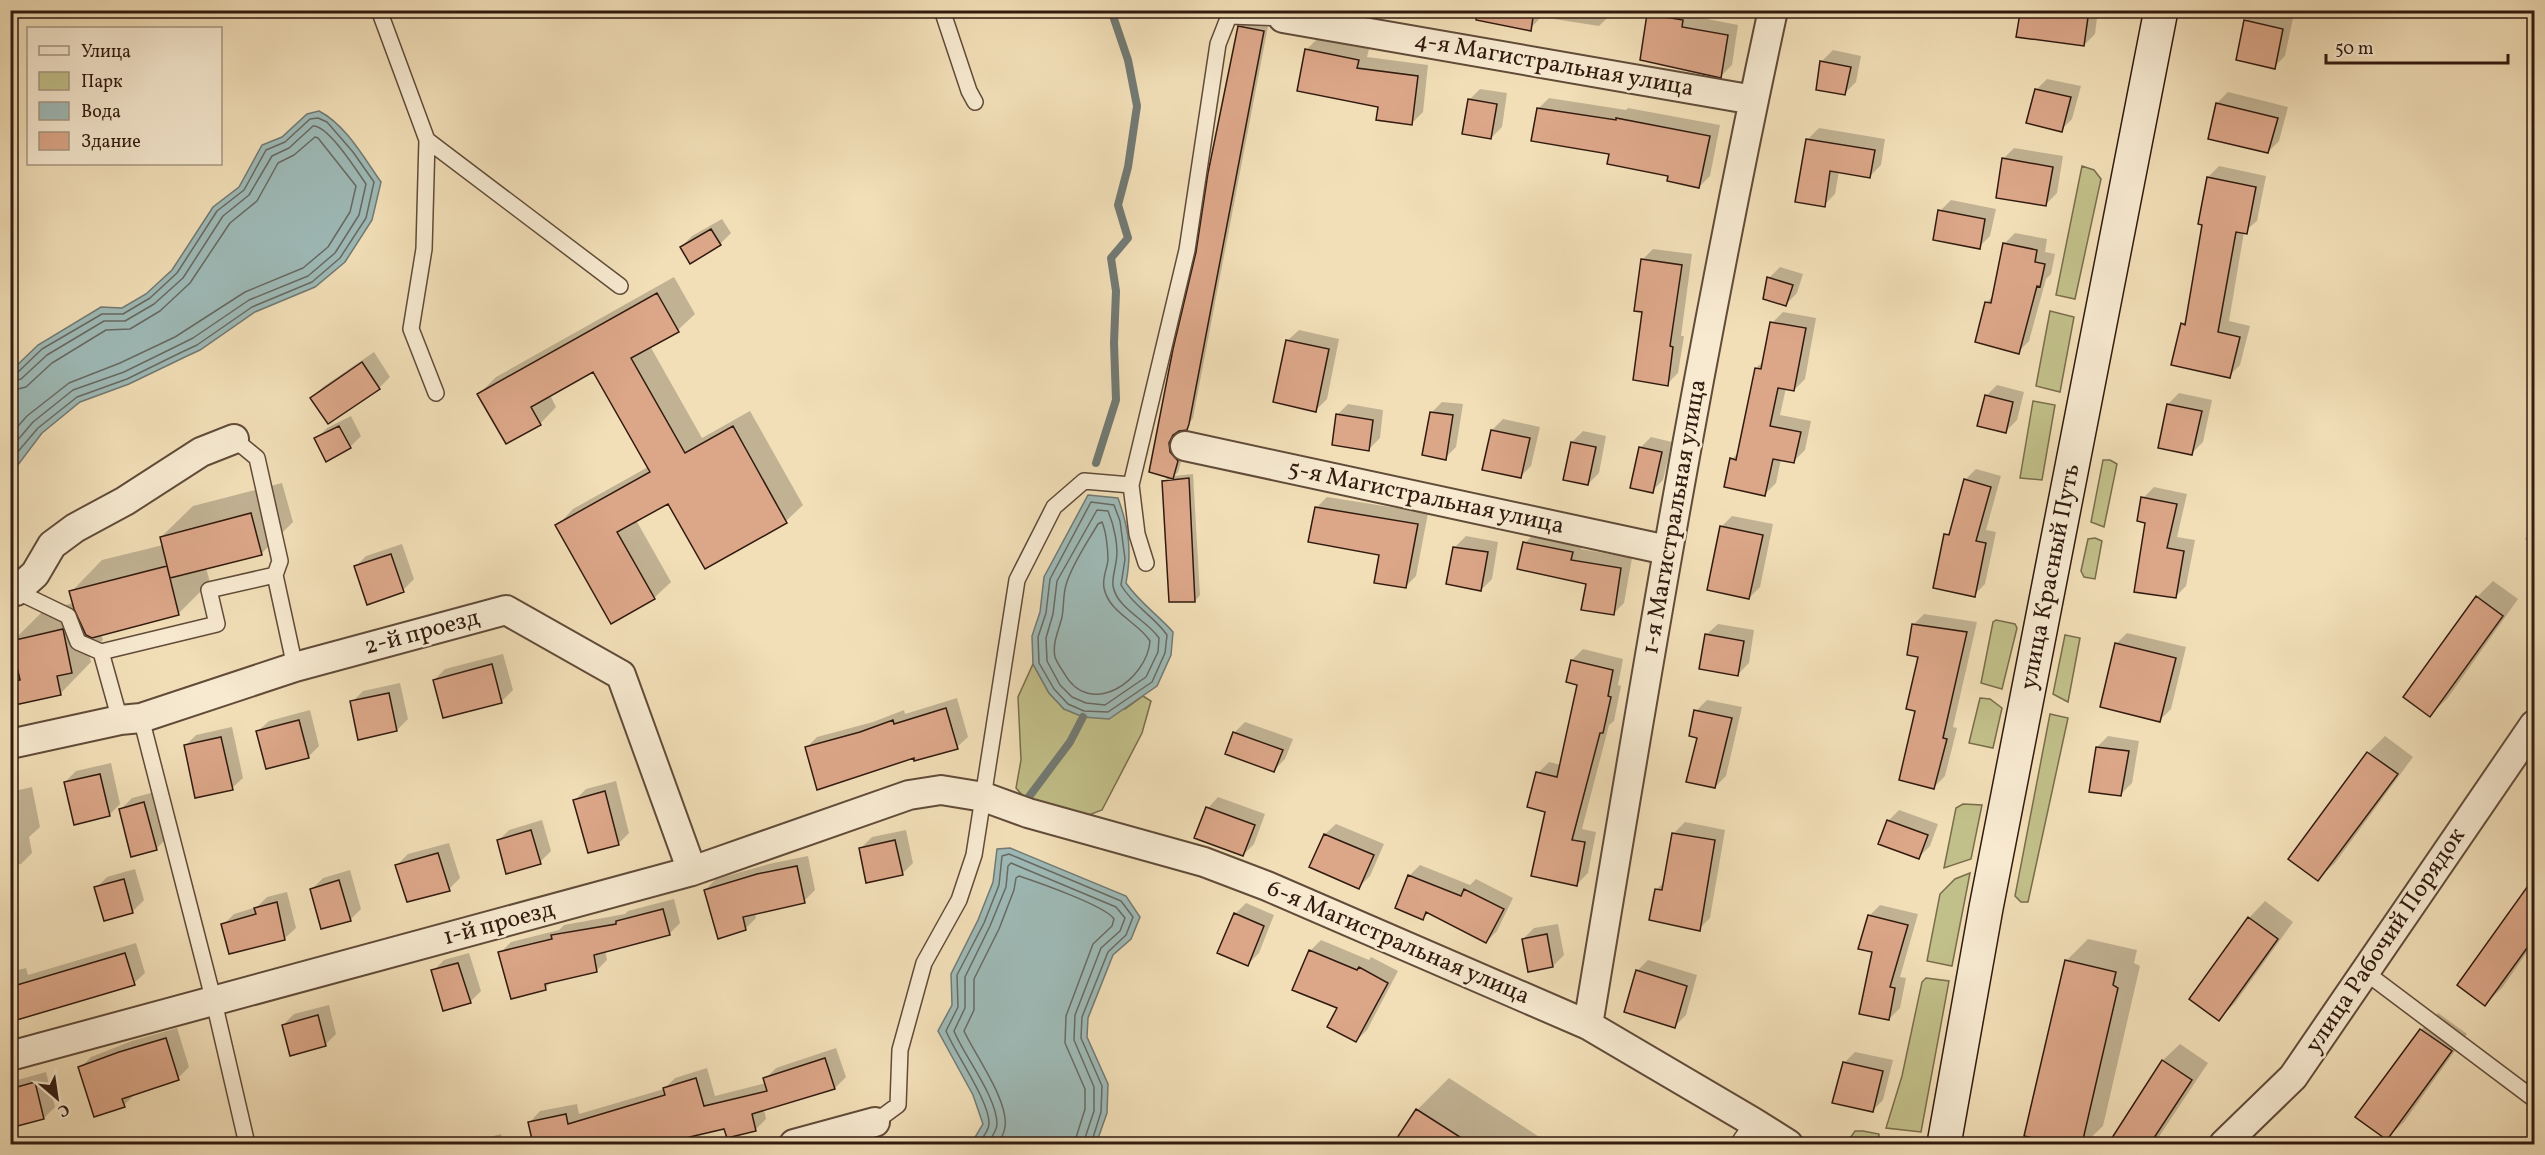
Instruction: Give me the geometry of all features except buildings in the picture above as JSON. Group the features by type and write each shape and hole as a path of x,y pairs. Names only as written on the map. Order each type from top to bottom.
{"main road":[{"name":"улица Красный Путь","path":"1944,1144 1991,884 2162,10"}],"street":[{"name":"1-я Магистральная улица","path":"1588,1025 1667,550 1773,10"},
{"name":"4-я Магистральная улица","path":"1283,18 1754,100"},
{"path":"14,591 35,574 52,545 75,528 125,501 201,452 234,439"},
{"name":"5-я Магистральная улица","path":"1185,446 1667,550"},
{"name":"2-й проезд","path":"10,744 130,719 295,666 506,610 621,675 692,871"},
{"name":"улица Рабочий Порядок","path":"2224,1144 2293,1077 2535,725"},
{"name":"1-й проезд","path":"10,1056 692,871 909,795 941,790 984,796"},
{"name":"6-я Магистральная улица","path":"984,796 1028,813 1204,862 1267,886 1588,1025 1746,1133 1788,1144"},
{"path":"794,1144 875,1122"}],"lane":[{"path":"379,10 427,140 424,249 411,329 436,393"},
{"path":"942,10 969,91 975,102"},
{"path":"1146,563 1137,534 1131,485 1187,250 1218,44 1229,16 1283,18"},
{"path":"427,140 620,286"},
{"path":"234,439 257,458 280,561 275,575 295,666"},
{"path":"875,1122 898,1105 900,1050 924,963 959,900 974,855 1017,579 1054,507 1084,481 1131,485"},
{"path":"14,591 68,616 78,642 101,652 217,624 209,590 275,575"},
{"path":"101,652 130,719 213,1002 247,1144"},
{"path":"2365,972 2535,1099"}],"green space":[{"path":"2082,166 2094,170 2101,179 2075,299 2056,295"},
{"path":"2050,311 2074,317 2060,392 2036,386"},
{"path":"2033,401 2055,405 2042,480 2020,478"},
{"path":"2103,460 2110,460 2117,464 2104,527 2091,522"},
{"path":"2095,538 2102,541 2095,579 2084,577 2081,571 2088,539"},
{"path":"1996,620 2015,624 2017,628 2002,689 1981,683 1993,622"},
{"path":"2065,635 2080,638 2068,702 2053,694"},
{"path":"1033,664 1049,693 1064,709 1125,709 1143,696 1151,701 1142,733 1102,810 1081,818 1029,803 1016,788 1021,760 1018,697"},
{"path":"1980,698 1990,699 2002,708 1993,748 1969,743"},
{"path":"2050,714 2068,718 2028,902 2021,902 2015,896"},
{"path":"1963,804 1982,805 1971,859 1944,868 1956,808"},
{"path":"1970,873 1952,966 1927,961 1940,894 1955,879"},
{"path":"1926,978 1949,981 1921,1132 1886,1128 1902,1076 1922,982"},
{"path":"1855,1131 1879,1134 1878,1144 1846,1144"}],"water":[{"path":"319,111 346,133 381,182 372,220 345,262 315,287 255,312 200,350 129,384 80,402 42,433 11,474 11,371 38,345 101,307 122,308 146,294 172,270 213,207 239,187 262,145 282,137 307,114"},
{"path":"1088,495 1118,498 1128,540 1129,561 1126,583 1173,632 1171,655 1157,686 1109,719 1083,717 1064,709 1049,693 1033,664 1032,636 1040,612 1044,577"},
{"path":"1010,848 1126,896 1140,917 1131,939 1113,955 1088,1018 1087,1037 1108,1084 1107,1113 1096,1144 971,1144 983,1124 973,1095 938,1031 952,1005 951,974 978,920 993,882 997,849"}],"waterway":[{"path":"1096,463 1116,400 1114,343 1116,291 1111,258 1128,238 1118,205 1128,167 1137,106 1128,60 1111,10"},
{"path":"1028,798 1070,742 1083,717"}]}
